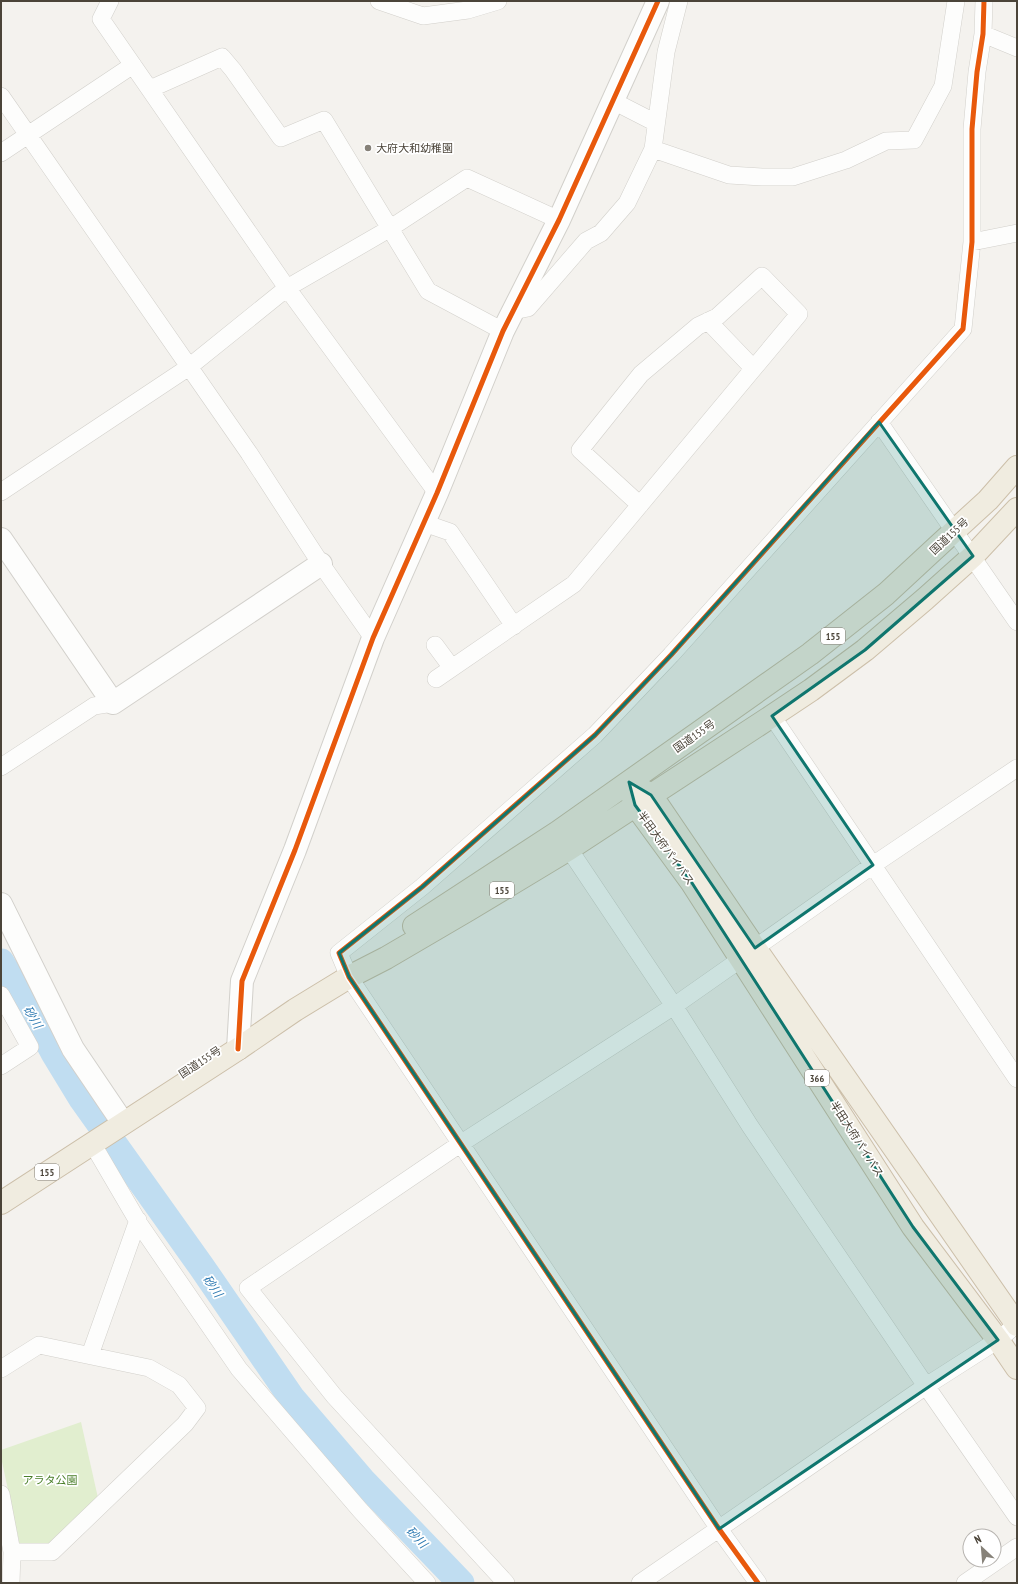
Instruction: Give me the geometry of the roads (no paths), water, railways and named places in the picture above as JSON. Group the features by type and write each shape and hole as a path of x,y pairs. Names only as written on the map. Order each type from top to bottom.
{"highway":[{"name":"国道155号","path":"349,977 383,947 558,832 810,654 886,594 988,500 1017,467"},
{"name":"国道155号","path":"1,1203 295,1010 349,977 386,958 569,849 811,690 865,650 973,556 1017,509"},
{"name":"半田大府パイパス","path":"629,782 643,800 748,954 1017,1325"},
{"name":"半田大府パイパス","path":"748,954 913,1227 998,1340 1017,1368"}],"street":[{"path":"110,1 101,19 288,288 437,493"},
{"path":"379,1 423,16 468,10 498,1"},
{"path":"238,1048 242,981 295,850 373,638 437,493 503,331 559,220 658,1"},
{"path":"513,311 528,308 586,241 601,233 627,203 652,149 666,52 679,1"},
{"path":"652,149 729,174 762,177 793,177 846,160 886,141 914,140 943,86 956,1"},
{"path":"758,1583 719,1529 349,977 339,952 422,887 594,735 671,655 963,329 972,242 972,129 977,72 983,34 984,1"},
{"path":"983,34 1017,48"},
{"path":"150,89 222,57 233,70 281,138 324,120 428,291 503,331"},
{"path":"1,153 133,65"},
{"path":"1,96 249,453 321,564 373,638"},
{"path":"613,101 656,123"},
{"path":"1,492 189,367 288,288 389,229 467,178 559,220"},
{"path":"972,242 1017,233"},
{"path":"436,679 574,584 640,505 753,368 799,314 762,276 716,317 698,326 641,374 580,450 640,505"},
{"path":"708,321 753,368"},
{"path":"879,422 973,556 1017,622"},
{"path":"424,523 450,532 514,626"},
{"path":"1,539 113,703"},
{"path":"1,767 94,706 113,703 321,564"},
{"path":"435,644 452,668"},
{"path":"772,716 1017,1079"},
{"path":"506,1583 334,1396 248,1288 460,1144 674,1006 873,865 1017,768"},
{"path":"569,849 674,1006 750,1126 926,1386 1017,1517"},
{"path":"1,904 73,1049 123,1123"},
{"path":"1,995 30,1047 1,1066"},
{"path":"92,1142 138,1220 238,1369 360,1510 427,1583"},
{"path":"90,1355 138,1220"},
{"path":"640,1583 926,1386 998,1340 1017,1325"},
{"path":"1,1369 39,1345 90,1355 149,1368 179,1385 197,1408 185,1424 52,1552 12,1552"},
{"path":"1,1494 12,1552 11,1583"},
{"path":"965,1583 1017,1547"}],"waterway":[{"name":"砂川","path":"1,962 82,1099 201,1266 291,1397 362,1480 461,1583"}],"place":[{"name":"大府大和幼稚園","path":"368,148"}],"park label":[{"name":"アラタ公園","path":"50,1480"}]}
